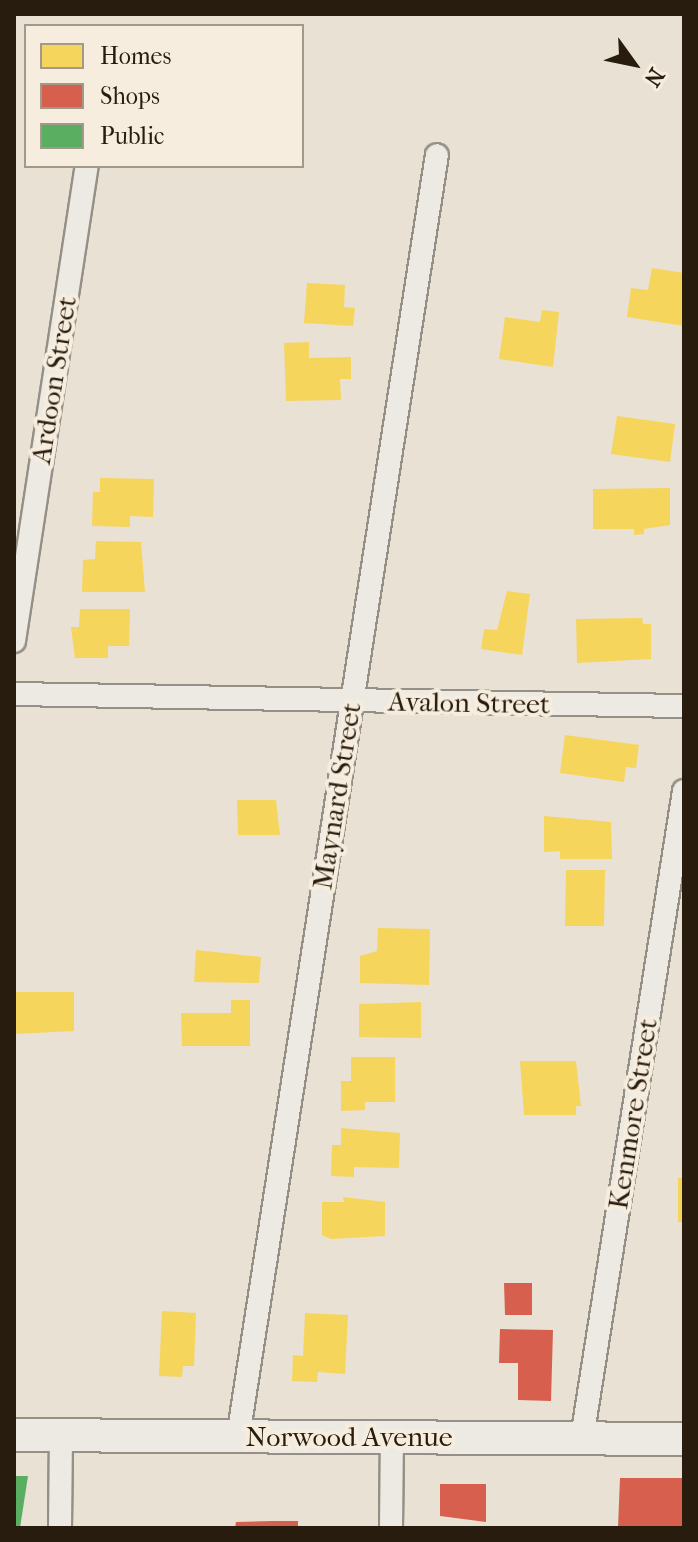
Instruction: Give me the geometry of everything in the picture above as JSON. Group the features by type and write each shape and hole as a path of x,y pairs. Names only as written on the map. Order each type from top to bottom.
{"main road":[{"name":"Norwood Avenue","path":"14,1435 684,1439"}],"street":[{"name":"Maynard Street","path":"238,1437 437,155"},
{"name":"Ardoon Street","path":"14,641 87,168"},
{"name":"Avalon Street","path":"14,694 684,706"},
{"name":"Kenmore Street","path":"582,1438 684,791"},
{"path":"60,1528 61,1435"},
{"path":"391,1528 392,1437"}],"building: Homes":[{"path":"652,268 684,273 684,326 627,317 631,288 648,290"},
{"path":"307,283 345,285 344,307 355,308 353,326 304,323"},
{"path":"542,310 559,312 553,367 499,359 505,317 540,322"},
{"path":"309,342 309,358 351,357 351,379 340,379 341,400 286,401 284,343"},
{"path":"617,416 675,424 670,462 611,454"},
{"path":"100,478 154,479 153,517 130,516 130,527 92,526 93,492 100,492"},
{"path":"670,488 670,525 644,529 644,534 634,535 634,529 593,529 593,489"},
{"path":"96,541 141,542 145,592 82,592 83,560 95,559"},
{"path":"507,591 530,594 522,655 481,649 484,629 497,630"},
{"path":"80,609 130,609 129,646 108,646 108,658 75,658 71,627 79,627"},
{"path":"642,618 643,624 651,624 651,659 577,663 576,619"},
{"path":"565,735 639,745 636,768 626,767 624,782 560,773"},
{"path":"237,800 276,800 280,835 238,835"},
{"path":"544,816 611,822 612,859 560,859 560,851 544,852"},
{"path":"566,870 605,870 604,926 565,926"},
{"path":"378,928 430,929 429,985 360,983 360,956 377,951"},
{"path":"196,950 261,957 259,983 194,982"},
{"path":"14,992 74,992 74,1031 14,1034"},
{"path":"231,1000 250,1000 250,1046 182,1046 181,1013 231,1013"},
{"path":"421,1002 421,1038 359,1037 359,1004"},
{"path":"351,1057 395,1057 395,1102 365,1102 365,1110 341,1111 341,1081 351,1081"},
{"path":"520,1061 576,1061 581,1106 576,1106 576,1115 524,1115"},
{"path":"341,1128 400,1133 399,1168 354,1167 354,1177 331,1176 332,1145 341,1145"},
{"path":"678,1178 684,1178 684,1222 678,1222"},
{"path":"343,1197 385,1202 385,1236 331,1239 322,1235 322,1202 344,1202"},
{"path":"162,1311 196,1313 194,1366 183,1366 182,1377 159,1376"},
{"path":"305,1313 348,1315 345,1374 318,1372 317,1382 292,1381 293,1355 303,1356"}],"building: Shops":[{"path":"504,1283 532,1283 532,1315 505,1315"},
{"path":"500,1329 553,1330 551,1401 518,1400 518,1363 499,1363"},
{"path":"620,1478 684,1478 684,1528 618,1528"},
{"path":"440,1484 486,1484 486,1522 440,1516"},
{"path":"298,1521 298,1528 235,1528 236,1522"}],"building: Public":[{"path":"14,1476 28,1476 20,1528 14,1528"}]}
